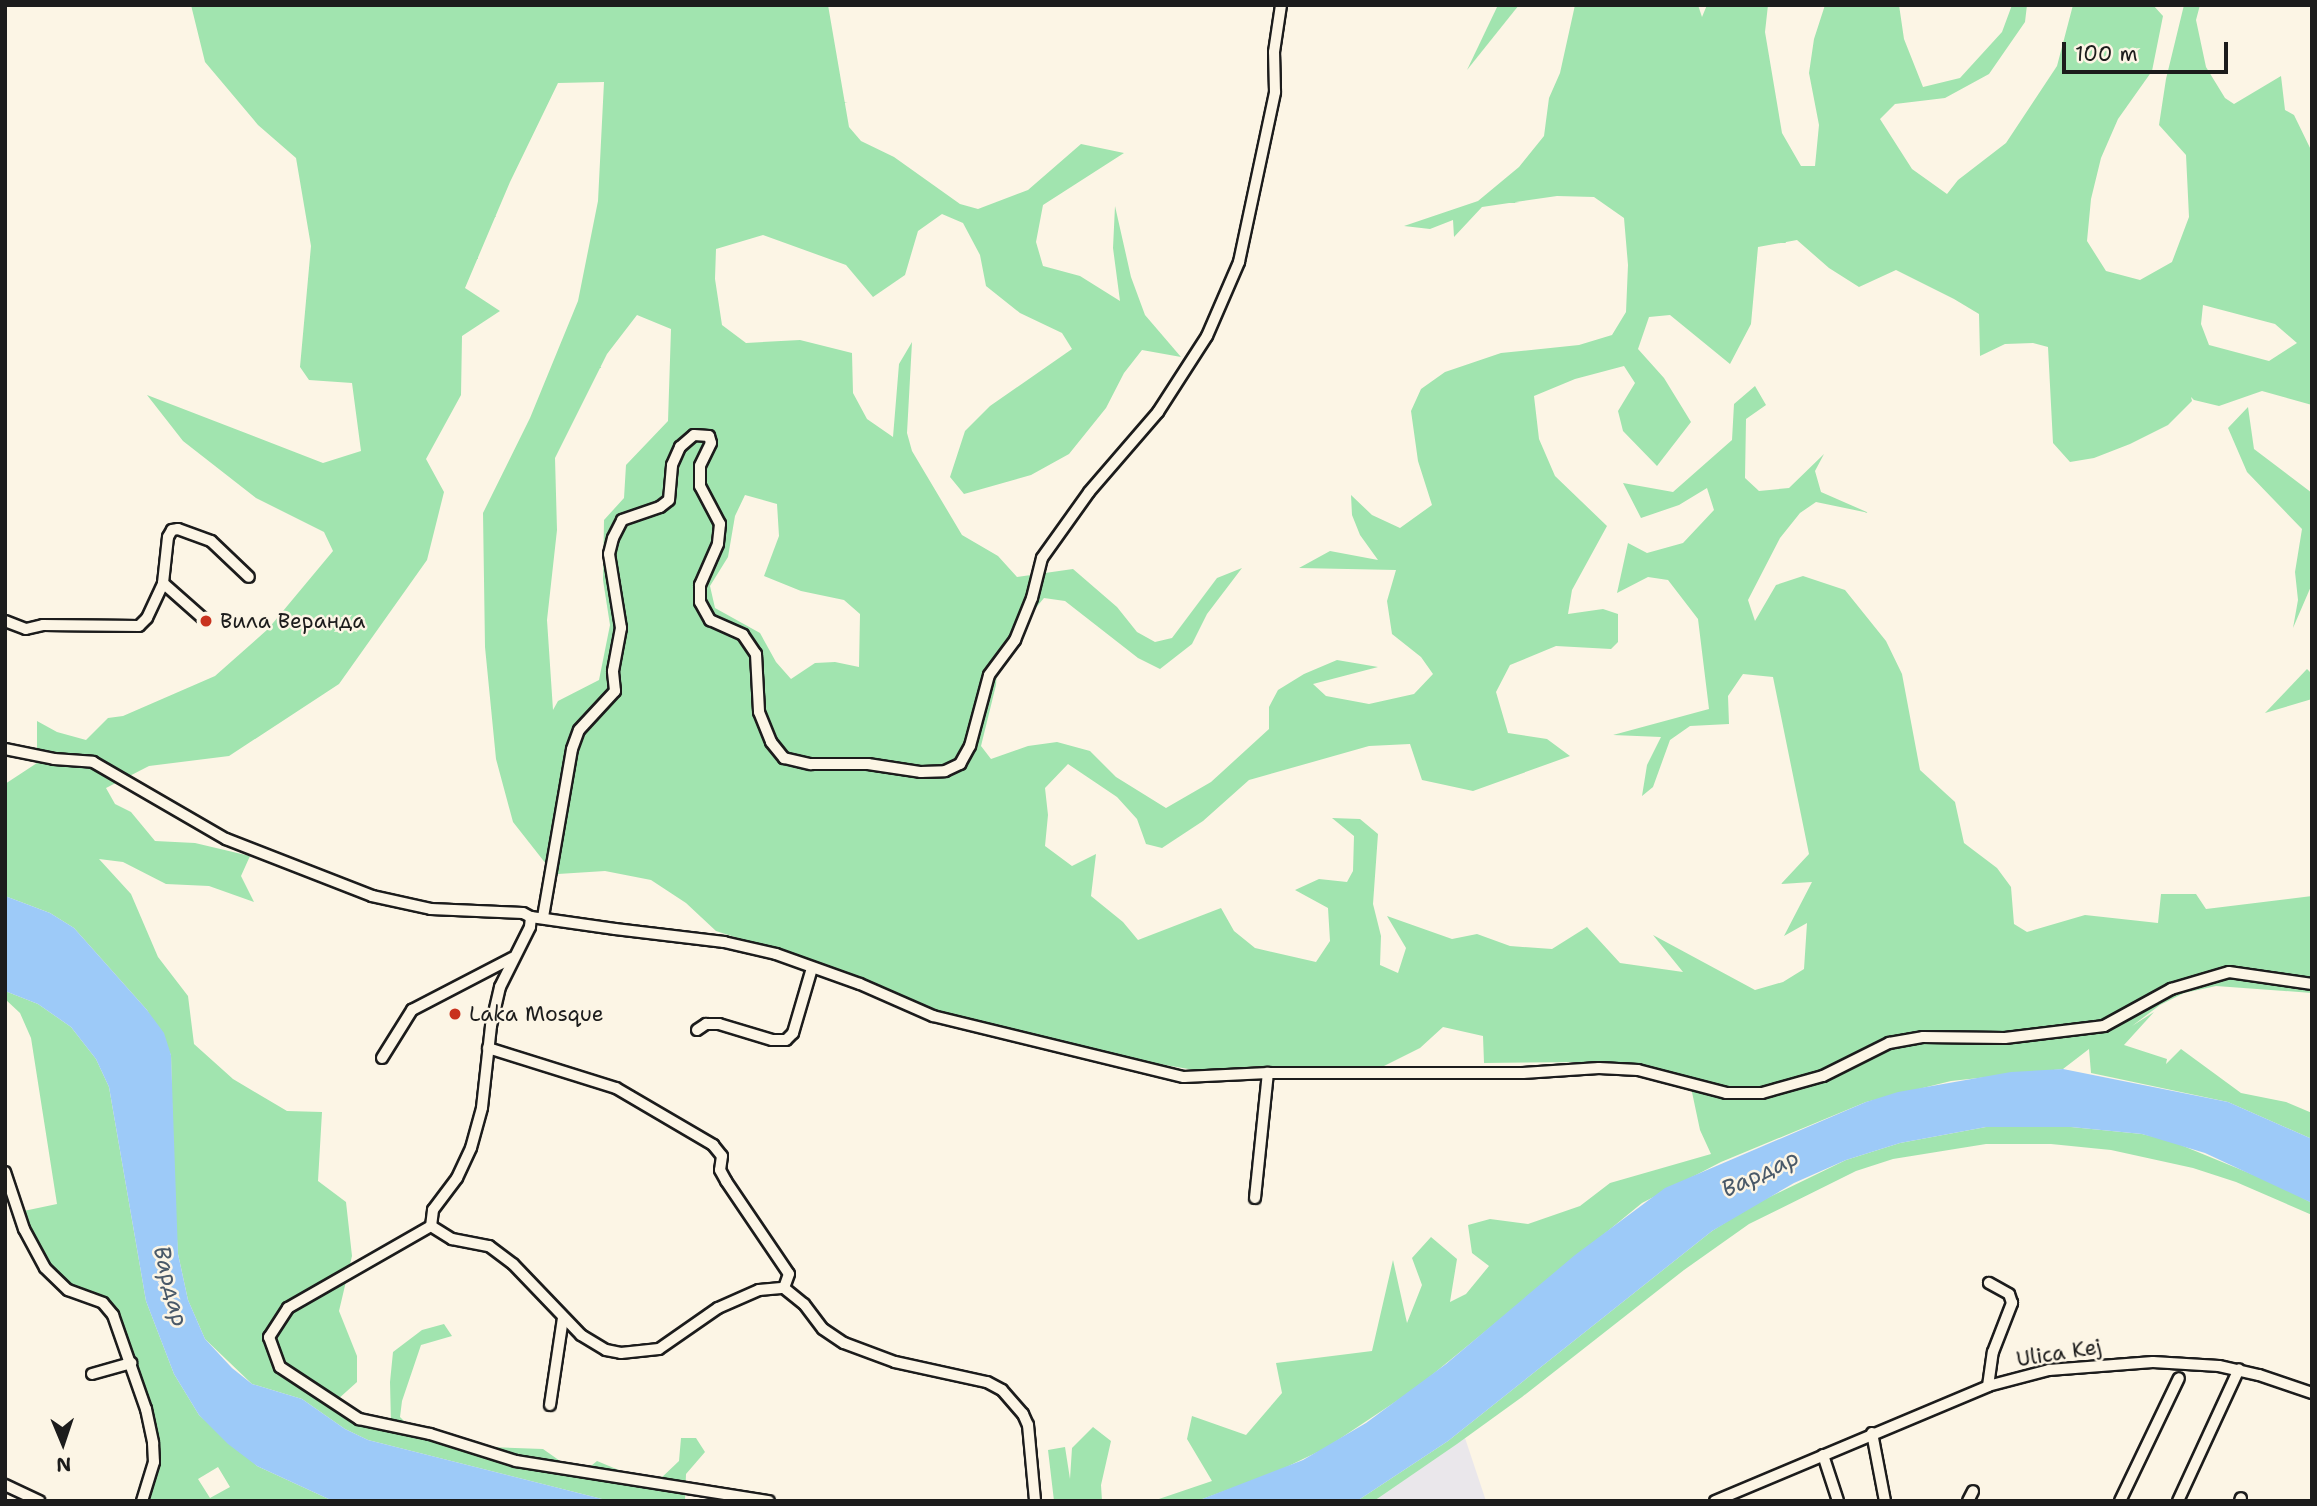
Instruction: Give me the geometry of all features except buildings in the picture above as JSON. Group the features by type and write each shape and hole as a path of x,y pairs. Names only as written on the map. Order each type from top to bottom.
{"street":[{"path":"431,1226 433,1210 457,1178 471,1148 482,1108 488,1048 500,987 512,958 537,917 572,749 579,730 615,691 613,671 621,628 609,554 622,520 660,507 669,500 671,466 680,447 694,435 709,436 711,443 700,466 699,486 720,524 718,544 700,585 700,602 710,621 743,635 756,654 759,712 771,742 784,758 811,764 867,764 921,772 945,771 960,764 970,746 989,675 1015,640 1032,598 1042,558 1089,492 1158,412 1207,336 1233,274 1275,92 1274,52 1281,5"},
{"path":"5,621 26,629 43,625 139,626 147,618 163,583 168,537 173,530 178,529 211,541 249,578"},
{"path":"163,583 206,621"},
{"path":"5,749 54,759 93,762 226,839 372,896 430,909 508,911 615,929 724,942 776,954 860,984 933,1016 1174,1075 1204,1077 1268,1073 1510,1073 1599,1068 1650,1073 1726,1093 1762,1093 1823,1076 1889,1043 1923,1037 2006,1038 2104,1026 2171,989 2229,972 2312,984"},
{"path":"382,1058 412,1010 512,958"},
{"path":"697,1030 706,1024 719,1024 772,1040 786,1040 793,1032 812,968"},
{"path":"488,1048 616,1088 713,1145 722,1156 720,1170 726,1181 789,1274 784,1288"},
{"path":"1255,1198 1268,1073"},
{"path":"5,1172 37,1257 61,1285 107,1305 131,1363 146,1409 154,1451 152,1474 142,1501"},
{"path":"431,1226 452,1239 489,1246 513,1264 581,1335 606,1350 631,1354 659,1349 729,1303 759,1290 784,1288 804,1304 823,1329 844,1343 895,1362 987,1382 1002,1390 1023,1413 1028,1425 1035,1501"},
{"path":"431,1226 288,1308 269,1337 280,1367 359,1419 430,1434 516,1461 769,1501"},
{"path":"1988,1387 1993,1352 2012,1303 2009,1294 1989,1283"},
{"path":"550,1405 564,1318"},
{"name":"Ulica Kej","path":"1715,1501 1872,1433 2025,1375 2072,1367 2152,1362 2239,1369 2312,1393"},
{"path":"92,1374 131,1363"},
{"path":"2178,1501 2239,1369"},
{"path":"2120,1501 2179,1378"},
{"path":"1872,1433 1885,1501"},
{"path":"1823,1455 1838,1501"},
{"path":"5,1485 40,1501"}],"shaded area":[{"path":"1465,1438 1486,1501 1379,1501 1378,1498"}],"green space":[{"path":"191,5 828,5 849,127 861,141 894,157 960,204 978,209 1028,190 1081,144 1124,153 1043,205 1036,242 1043,266 1080,276 1120,301 1113,248 1115,206 1131,277 1145,315 1181,357 1142,350 1124,373 1106,408 1069,454 1031,475 964,494 950,477 965,431 990,406 1072,349 1062,333 1020,313 986,286 980,255 963,223 942,214 918,231 905,275 873,297 846,265 763,235 716,249 715,279 722,325 746,343 800,340 852,353 853,393 867,419 893,437 899,364 912,342 907,433 912,451 962,535 998,556 1017,577 1073,569 1117,607 1137,632 1155,642 1172,638 1217,578 1242,568 1207,614 1192,644 1160,669 1138,658 1065,601 1044,598 998,653 996,685 981,746 991,759 1028,746 1057,742 1090,751 1116,777 1166,808 1211,782 1269,729 1269,707 1278,690 1304,674 1337,660 1378,667 1313,684 1326,696 1369,704 1414,694 1433,674 1421,657 1392,634 1387,601 1396,570 1299,568 1330,551 1378,560 1360,535 1352,515 1351,495 1372,515 1400,528 1432,505 1418,461 1411,411 1421,389 1445,372 1501,353 1579,345 1612,335 1626,312 1628,265 1624,218 1594,197 1557,196 1482,207 1454,237 1453,220 1430,229 1404,226 1478,201 1519,167 1544,136 1549,98 1560,73 1575,5 1698,5 1702,17 1707,5 1768,5 1765,32 1782,133 1801,166 1815,166 1819,125 1809,73 1814,39 1825,5 1899,5 1904,39 1923,87 1960,78 2002,32 2012,5 2027,5 2025,22 1989,74 1945,98 1895,104 1880,119 1912,169 1947,194 1958,180 2006,143 2057,66 2073,5 2153,5 2163,16 2152,71 2118,119 2101,158 2091,199 2087,241 2106,271 2140,280 2172,262 2189,217 2186,155 2159,125 2166,79 2184,5 2200,5 2196,20 2206,67 2225,98 2234,104 2281,76 2285,110 2294,115 2312,152 2312,405 2262,391 2219,406 2191,397 2192,401 2168,425 2094,458 2070,462 2053,443 2048,347 2033,343 2005,344 1980,356 1979,314 1896,270 1859,287 1829,268 1797,240 1758,247 1751,324 1730,364 1670,315 1649,317 1638,349 1664,378 1691,422 1657,466 1623,431 1618,411 1635,383 1624,366 1575,379 1534,396 1539,439 1555,476 1607,526 1572,590 1568,614 1603,609 1618,614 1618,642 1611,649 1556,646 1510,665 1496,692 1508,733 1547,739 1570,756 1473,791 1422,780 1410,744 1369,746 1249,780 1203,821 1162,848 1146,844 1137,819 1117,797 1068,764 1045,788 1048,815 1045,846 1072,866 1096,854 1091,896 1123,922 1138,940 1221,908 1234,931 1255,948 1316,962 1330,941 1328,908 1295,890 1319,879 1347,882 1353,871 1354,836 1332,818 1360,819 1378,834 1373,904 1381,936 1380,965 1398,973 1406,948 1387,916 1452,939 1477,934 1510,946 1552,949 1587,927 1620,963 1683,972 1653,935 1755,990 1783,982 1804,969 1807,923 1784,936 1812,882 1781,884 1809,854 1773,677 1743,674 1728,696 1729,724 1690,726 1670,740 1653,787 1642,796 1647,765 1661,737 1613,735 1709,709 1698,619 1668,580 1648,577 1617,593 1628,543 1647,553 1683,543 1714,510 1707,488 1679,505 1641,518 1623,483 1673,492 1732,440 1734,404 1755,386 1766,405 1746,419 1745,478 1759,491 1789,488 1824,454 1815,471 1821,492 1869,513 1816,502 1800,513 1780,538 1748,600 1755,621 1776,585 1803,576 1845,590 1886,641 1902,674 1920,770 1955,802 1964,843 1997,868 2011,887 2014,924 2027,932 2085,915 2158,923 2161,894 2196,894 2206,909 2312,896 2312,993 2216,986 2184,993 2160,1005 2132,1026 2154,1012 2124,1045 2167,1059 2166,1064 2181,1049 2241,1093 2286,1102 2312,1113 2312,1139 2228,1102 2091,1073 2089,1049 2063,1069 1951,1081 1866,1102 1721,1162 1642,1203 1416,1388 1326,1448 1276,1472 1197,1501 1153,1501 1212,1481 1187,1439 1192,1416 1246,1435 1282,1393 1276,1363 1372,1351 1393,1260 1407,1323 1422,1285 1412,1258 1431,1237 1457,1259 1450,1302 1466,1294 1489,1266 1472,1253 1468,1225 1490,1219 1528,1224 1580,1206 1610,1183 1711,1154 1700,1130 1689,1078 1627,1066 1583,1062 1484,1063 1483,1036 1443,1027 1420,1048 1382,1067 1259,1066 1206,1072 1136,1060 939,1013 870,981 716,931 686,903 651,880 605,871 558,874 550,869 513,822 496,759 485,647 483,513 530,418 578,301 598,201 604,82 558,83 510,182 465,288 500,311 462,336 461,395 426,459 444,492 427,560 339,684 229,756 149,766 106,788 115,804 131,812 155,841 195,843 250,856 241,876 254,902 209,886 166,884 123,862 99,859 131,894 158,957 188,996 194,1044 233,1079 287,1111 322,1112 318,1181 346,1202 352,1256 339,1311 357,1356 357,1382 337,1400 371,1420 391,1423 390,1382 393,1352 422,1330 444,1324 452,1336 421,1345 402,1401 400,1417 421,1438 459,1446 543,1449 580,1475 597,1461 638,1478 658,1481 679,1461 681,1438 696,1438 705,1452 686,1474 685,1501 610,1501 368,1440 345,1429 302,1399 252,1384 205,1339 188,1300 178,1254 171,1055 147,1010 74,928 50,913 5,896 5,784 37,763 37,721 57,732 86,740 108,718 123,716 215,676 268,629 333,551 324,532 256,498 183,441 147,395 323,463 361,451 352,383 309,380 300,367 311,246 296,158 258,125 205,62","holes":["2203,305 2275,324 2297,343 2269,361 2209,345 2201,324","637,315 671,329 668,421 626,465 624,498 604,520 603,580 610,625 599,680 558,701 553,710 547,620 557,530 555,458 607,354","745,495 777,504 779,536 764,576 801,591 844,600 860,614 859,667 835,662 815,663 791,679 776,662 760,633 715,608 710,586 728,557 735,516"]},
{"path":"1498,5 1519,5 1467,70"},
{"path":"2248,407 2254,449 2312,493 2312,584 2293,628 2298,600 2295,572 2302,529 2247,472 2228,428"},
{"path":"2307,669 2312,674 2312,699 2265,713"},
{"path":"5,991 38,1004 71,1027 96,1059 109,1087 146,1301 174,1374 199,1415 257,1466 333,1501 142,1501 153,1443 107,1305 61,1285 19,1212 57,1204 31,1038 20,1013 5,999","holes":["218,1467 230,1487 210,1498 198,1479"]},
{"path":"1986,1127 2071,1127 2142,1134 2171,1141 2278,1185 2312,1203 2312,1215 2236,1182 2193,1168 2111,1150 2051,1144 1986,1144 1893,1159 1856,1171 1749,1224 1684,1270 1522,1397 1457,1444 1374,1501 1357,1501 1448,1441 1712,1231 1755,1204 1846,1160 1900,1143"},
{"path":"1093,1427 1111,1441 1101,1485 1102,1501 1054,1501 1048,1450 1065,1447 1070,1479 1072,1448"}],"water":[{"name":"Вардар","path":"5,896 50,913 74,928 164,1033 171,1055 178,1254 188,1300 205,1339 232,1368 252,1384 302,1399 345,1429 368,1440 610,1501 333,1501 257,1466 228,1444 199,1415 174,1374 146,1301 109,1087 96,1059 71,1027 38,1004 5,991"},
{"name":"Вардар","path":"2063,1069 2228,1102 2312,1139 2312,1203 2205,1153 2142,1134 2071,1127 1986,1127 1900,1143 1846,1160 1794,1183 1712,1231 1448,1441 1357,1501 1197,1501 1303,1460 1366,1423 1446,1364 1575,1255 1665,1188 1866,1102 1898,1092 2011,1072"}],"place":[{"name":"Вила Веранда","path":"206,621"},
{"name":"Laka Mosque","path":"455,1014"}]}
